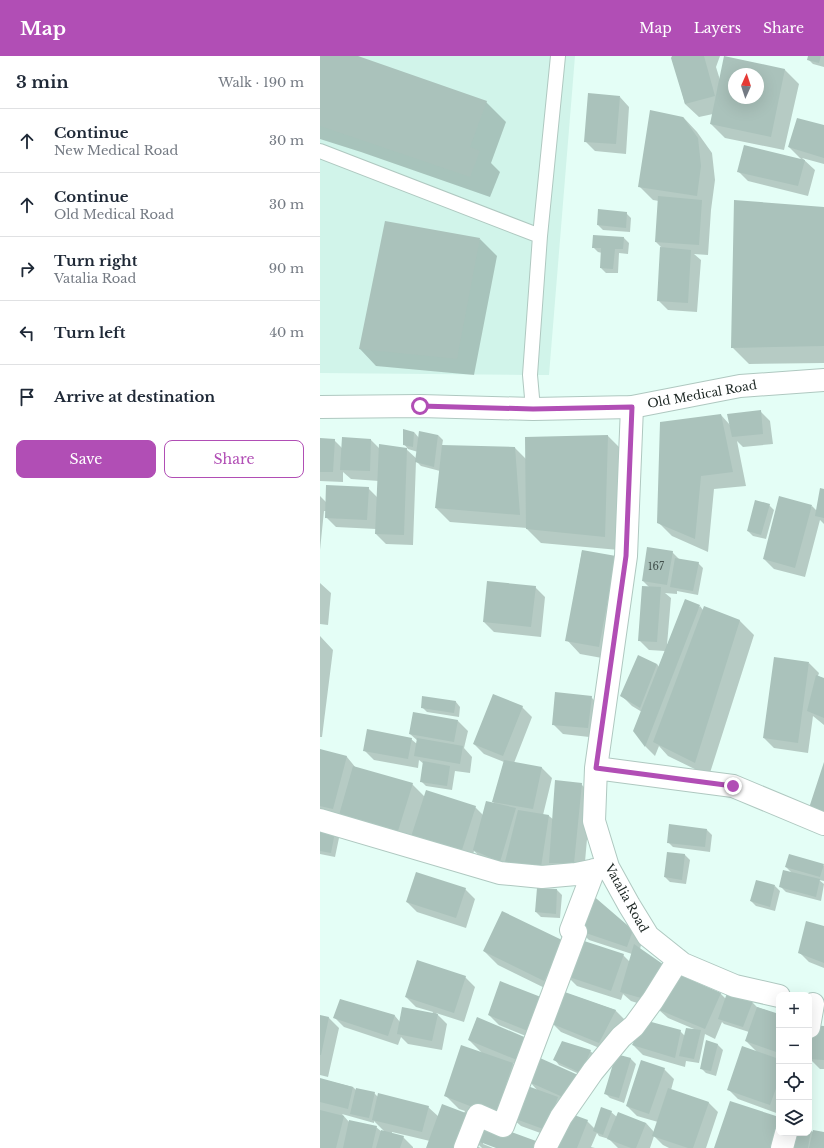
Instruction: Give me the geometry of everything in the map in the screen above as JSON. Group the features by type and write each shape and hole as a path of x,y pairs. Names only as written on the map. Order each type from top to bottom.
{"street":[{"name":"Old Medical Road","path":"320,407 420,406 533,409 632,407 740,386 824,380"},
{"name":"Vatalia Road","path":"632,407 626,556 596,768 594,821 601,869 629,905 648,936 683,964 735,986 776,995"},
{"path":"596,768 733,786 824,824"},
{"path":"320,820 500,873 542,877 576,874 601,869"},
{"path":"465,1148 478,1116 503,1126 576,932 571,930 601,869"},
{"path":"545,1148 561,1117 593,1071 621,1037 634,1026 653,1000 678,960"},
{"path":"812,1017 816,1004"},
{"path":"782,1148 785,1136"}],"lane":[{"path":"533,409 530,375 540,236 558,56"},
{"path":"320,151 540,236"}],"shaded area":[{"path":"320,56 575,56 549,375 320,373"}],"building":[{"path":"320,56 358,56 487,101 470,147 480,151 470,177 320,126"},
{"path":"672,56 704,56 715,96 685,104 671,58"},
{"path":"724,56 785,69 771,137 710,124"},
{"path":"808,56 821,56 819,63 807,60"},
{"path":"588,93 620,96 616,144 584,142"},
{"path":"650,110 683,117 698,138 701,166 697,196 638,187"},
{"path":"797,118 824,125 824,158 788,147"},
{"path":"744,145 805,160 798,186 737,172"},
{"path":"658,196 702,200 699,245 655,242"},
{"path":"734,200 824,207 824,346 731,348"},
{"path":"598,209 627,212 626,228 597,225"},
{"path":"385,221 480,238 457,359 359,349"},
{"path":"593,235 624,237 623,249 615,249 613,269 600,268 601,248 592,248"},
{"path":"660,247 691,250 688,303 657,301"},
{"path":"761,410 763,434 732,437 727,414"},
{"path":"721,414 733,472 701,476 695,539 657,523 660,422"},
{"path":"403,429 414,432 413,447 403,445"},
{"path":"419,431 438,435 434,467 415,462"},
{"path":"608,435 605,537 526,529 525,437"},
{"path":"342,437 371,439 370,471 340,470"},
{"path":"320,438 335,439 333,472 320,472"},
{"path":"379,444 407,448 404,535 375,534"},
{"path":"442,445 515,447 520,515 435,508"},
{"path":"326,485 369,487 367,520 325,518"},
{"path":"820,488 824,489 824,518 815,516"},
{"path":"779,496 812,505 795,568 763,559"},
{"path":"755,500 770,504 761,535 747,531"},
{"path":"647,547 673,551 667,585 642,581"},
{"path":"582,550 616,556 599,647 565,641"},
{"path":"675,558 699,562 693,591 670,587"},
{"path":"487,581 536,586 531,627 483,622"},
{"path":"642,586 661,587 657,642 638,641"},
{"path":"685,599 700,605 645,747 633,731"},
{"path":"704,606 740,620 695,763 653,742"},
{"path":"638,655 657,664 640,708 620,696"},
{"path":"774,657 809,662 798,743 763,738"},
{"path":"816,675 824,678 824,718 807,711"},
{"path":"555,692 592,696 588,728 552,725"},
{"path":"493,694 523,706 503,756 473,744"},
{"path":"422,696 456,701 454,713 421,708"},
{"path":"413,712 458,720 454,742 409,734"},
{"path":"367,729 412,738 408,759 363,751"},
{"path":"417,738 463,746 460,764 414,756"},
{"path":"320,749 347,756 333,809 320,806"},
{"path":"504,760 542,767 533,809 492,802"},
{"path":"423,761 450,766 447,786 420,782"},
{"path":"824,762 824,816 808,811"},
{"path":"353,766 413,783 398,831 339,815"},
{"path":"555,780 582,783 574,863 549,863"},
{"path":"426,790 476,806 461,853 411,837"},
{"path":"486,801 516,808 500,862 473,850"},
{"path":"518,810 549,815 541,867 505,862"},
{"path":"669,824 707,829 705,847 667,843"},
{"path":"320,829 335,832 331,853 320,851"},
{"path":"667,852 685,854 682,880 664,877"},
{"path":"789,854 824,864 820,877 785,867"},
{"path":"783,870 820,879 816,897 779,887"},
{"path":"416,872 466,888 456,918 406,902"},
{"path":"756,880 775,885 770,907 750,901"},
{"path":"537,888 557,889 556,914 535,912"},
{"path":"590,893 633,930 627,947 577,930"},
{"path":"502,911 564,941 544,981 483,951"},
{"path":"806,921 824,926 824,963 798,953"},
{"path":"578,939 624,954 611,991 566,976"},
{"path":"634,944 667,967 648,1000 620,992"},
{"path":"417,960 466,976 454,1013 405,997"},
{"path":"673,972 721,993 705,1029 657,1009"},
{"path":"500,981 546,999 533,1033 488,1015"},
{"path":"559,990 616,1010 599,1043 550,1023"},
{"path":"727,993 753,1001 743,1027 718,1019"},
{"path":"340,999 395,1015 388,1036 333,1018"},
{"path":"402,1007 438,1014 432,1041 397,1034"},
{"path":"757,1007 776,1013 776,1052 745,1041"},
{"path":"320,1015 329,1017 321,1055 320,1055"},
{"path":"477,1017 529,1039 517,1060 468,1040"},
{"path":"644,1020 681,1030 675,1058 632,1045"},
{"path":"812,1025 824,1026 824,1060 812,1059"},
{"path":"686,1028 701,1030 694,1059 679,1056"},
{"path":"706,1040 718,1044 711,1071 700,1069"},
{"path":"562,1041 591,1050 581,1073 553,1060"},
{"path":"461,1045 513,1063 496,1116 444,1096"},
{"path":"742,1046 776,1058 776,1088 770,1105 727,1090"},
{"path":"616,1054 631,1058 619,1098 604,1094"},
{"path":"540,1058 578,1075 565,1098 529,1082"},
{"path":"641,1060 665,1068 649,1114 626,1106"},
{"path":"320,1078 353,1087 348,1109 320,1102"},
{"path":"522,1084 558,1097 546,1130 510,1117"},
{"path":"356,1088 375,1092 369,1118 350,1114"},
{"path":"668,1088 709,1102 693,1148 688,1148 652,1136"},
{"path":"378,1093 429,1106 422,1132 372,1120"},
{"path":"730,1101 776,1116 776,1131 770,1148 714,1148"},
{"path":"442,1104 471,1115 459,1148 426,1148"},
{"path":"601,1107 612,1111 603,1135 593,1131"},
{"path":"320,1110 344,1116 336,1148 320,1148"},
{"path":"566,1112 588,1120 577,1148 552,1148"},
{"path":"618,1112 646,1123 636,1148 631,1148 607,1139"},
{"path":"349,1120 377,1126 372,1148 343,1148"},
{"path":"479,1120 536,1141 534,1148 496,1148 472,1139"},
{"path":"381,1130 404,1136 400,1148 376,1148"},
{"path":"813,1130 824,1132 824,1148 809,1148"},
{"path":"789,1136 810,1136 808,1148 787,1148"}],"route":[{"path":"420,406 533,409 632,407 626,556 596,768 733,786"}]}
